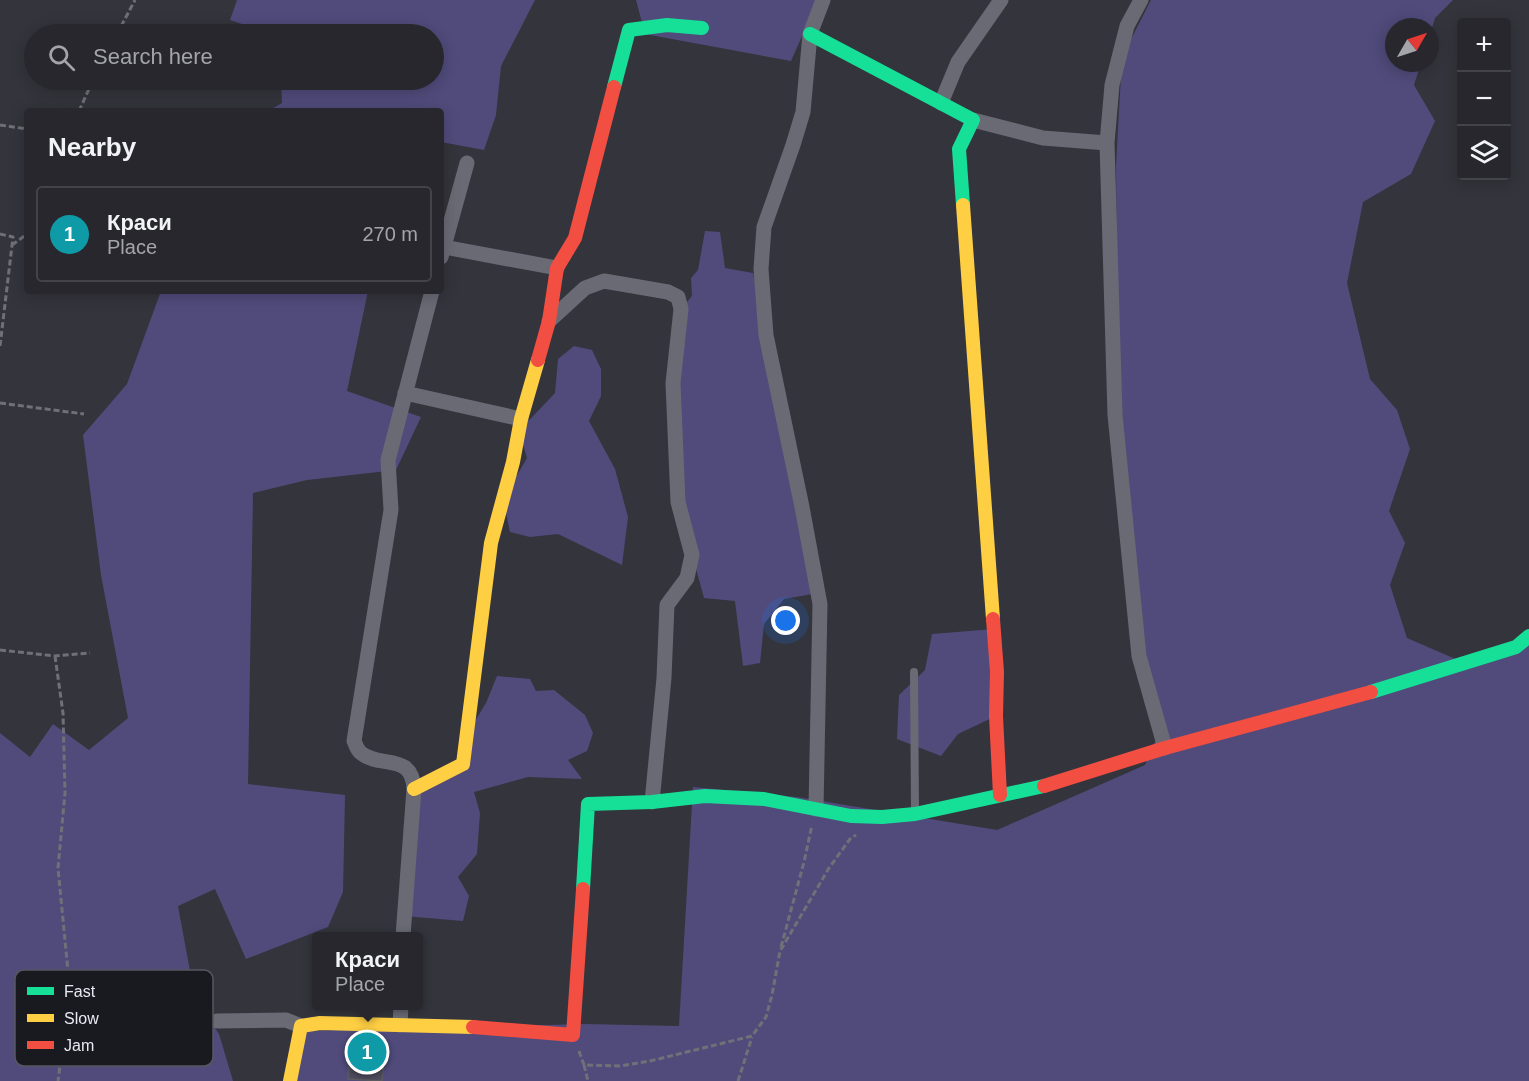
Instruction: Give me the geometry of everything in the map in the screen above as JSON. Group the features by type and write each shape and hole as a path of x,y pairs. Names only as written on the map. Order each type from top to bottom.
{"street":[{"path":"816,809 820,604 766,335 761,269 764,227 803,112 810,34 824,0"},
{"path":"941,103 958,62 1001,0"},
{"path":"1141,0 1127,26 1112,85 1107,143 1114,415 1139,656 1165,748"},
{"path":"414,789 463,764 491,543 513,462 521,419 549,321 557,268 575,238 630,30 667,25 702,28"},
{"path":"810,34 973,120 1044,138 1107,143"},
{"path":"973,120 959,149 997,672 996,716 1000,795"},
{"path":"444,245 467,163"},
{"path":"444,252 557,268"},
{"path":"549,321 585,288 604,281 668,292 678,297 681,309 673,383 678,502 692,555 687,578 668,605 664,678 652,802"},
{"path":"403,932 414,776 407,768 399,764 369,757 359,751 354,741 391,510 388,460 431,294"},
{"path":"405,393 521,419"},
{"path":"217,1021 286,1020 301,1026 320,1023 439,1025 522,1029 573,1035 588,804 652,802 705,796 764,799 851,816 882,817 915,814 1029,790 1165,748 1392,686 1478,660 1516,646 1529,636"},
{"path":"400,1025 401,1010"},
{"path":"290,1081 301,1026"}],"lane":[{"path":"914,672 915,814"}],"path":[{"path":"122,24 135,0"},
{"path":"80,108 88,90"},
{"path":"0,125 24,129"},
{"path":"0,234 13,237 0,346"},
{"path":"12,245 24,236"},
{"path":"0,403 84,414"},
{"path":"0,650 55,656 90,653"},
{"path":"55,656 63,713 64,782 58,867 68,970"},
{"path":"738,1081 752,1036 766,1017 780,951 816,809"},
{"path":"780,951 829,868 850,838 858,833"},
{"path":"573,1035 588,1081"},
{"path":"584,1065 620,1066 650,1061 752,1036"},
{"path":"58,1081 60,1066"}],"shaded area":[{"path":"237,0 535,0 501,66 496,115 484,150 444,143 444,108 273,108 282,103 281,90 444,90 444,24 242,24 230,20"},
{"path":"636,0 818,0 791,61 645,34"},
{"path":"1151,0 1453,0 1435,18 1385,18 1385,72 1418,72 1414,85 1435,121 1411,174 1363,202 1347,283 1370,379 1397,410 1410,449 1389,511 1405,543 1390,585 1407,638 1467,664 1529,643 1529,1081 290,1081 303,1031 585,1024 679,1026 693,787 797,797 997,830 1145,765 1160,730 1139,656 1118,395 1116,166 1122,57"},
{"path":"705,231 720,232 725,268 753,273 818,593 784,599 764,624 760,663 743,666 735,601 704,598 678,502 681,309 692,296 691,278 698,270"},
{"path":"160,294 367,294 347,391 421,417 396,470 307,480 253,493 248,784 345,795 343,892 328,927 246,959 215,889 178,906 190,970 15,970 15,1066 213,1066 213,1025 219,1034 233,1081 0,1081 0,733 30,757 53,724 89,750 128,718 101,575 83,435 127,384"},
{"path":"574,346 592,350 601,369 601,396 589,421 615,469 628,517 622,565 558,534 530,537 510,532 503,499 527,458 519,431 555,393 558,359"},
{"path":"994,629 996,716 958,734 941,756 897,739 899,695 925,670 932,634"},
{"path":"497,676 530,679 536,691 554,690 585,715 593,733 587,751 568,760 582,779 528,777 474,792 480,813 477,854 458,877 469,896 463,921 404,916 414,789 463,764 475,721 486,703"}],"building":[{"path":"358,1047 376,1049 375,1062 384,1063 382,1081 348,1079 350,1055 357,1056"}],"traffic: fast":[{"path":"614,87 629,30 667,25 702,28"},
{"path":"810,34 973,120 959,149 963,205"},
{"path":"1371,692 1516,647 1529,636"},
{"path":"583,889 588,804 652,802 705,796 764,799 851,816 882,817 915,814 1044,786"}],"traffic: slow":[{"path":"963,205 993,619"},
{"path":"414,789 463,764 491,543 538,360"},
{"path":"290,1081 301,1026 320,1023 473,1027"}],"traffic: jam":[{"path":"538,360 549,321 557,268 575,238 614,87"},
{"path":"993,619 997,672 996,716 1000,795"},
{"path":"1044,786 1165,748 1371,692"},
{"path":"473,1027 573,1035 583,889"}],"place":[{"name":"Краси","path":"367,1052"}]}
